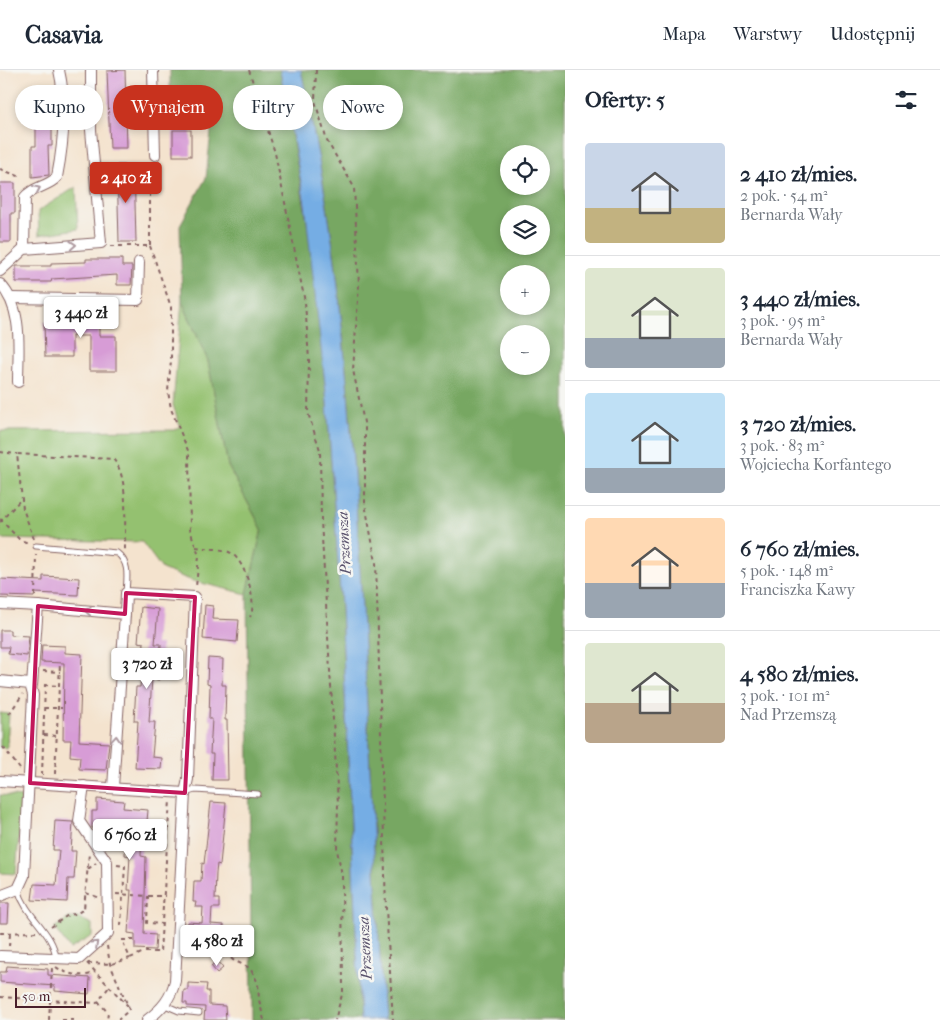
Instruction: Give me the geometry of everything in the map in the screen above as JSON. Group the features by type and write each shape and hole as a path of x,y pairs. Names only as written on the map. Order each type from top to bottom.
{"street":[{"path":"24,248 25,197 32,189 52,182 58,177 65,110 65,94 59,70"},
{"path":"0,271 24,248 102,243 91,130 91,70"},
{"path":"154,70 155,155"},
{"path":"10,298 138,300 139,262"},
{"path":"0,284 10,298 18,330 18,382"},
{"path":"113,787 126,593 195,597 188,779 184,793 174,987 165,1005 147,1020"},
{"path":"0,604 125,614"},
{"path":"0,896 18,889 24,876 30,783 31,684 37,606"},
{"path":"0,682 31,684"},
{"path":"0,781 184,793"},
{"path":"0,956 83,961 109,933 107,895 102,864 91,839 79,822 84,786"}],"lane":[{"path":"36,546 117,553 127,565 126,593"},
{"path":"184,793 195,790 258,794"},
{"path":"18,889 22,904 54,945 56,958"},
{"path":"165,1005 179,1011 199,1013"}],"path":[{"path":"249,70 275,154 305,302 309,360 308,413 320,450 321,521 338,802 337,850 342,875 343,991 334,1020"},
{"path":"316,70 315,101 327,142 354,187 359,285 353,370 365,427 365,504 376,562 386,909 394,1020"},
{"path":"150,167 150,246 171,307 171,361 168,391 170,409 189,453 190,530 199,556 195,597"},
{"path":"0,169 21,178"},
{"path":"112,246 150,246"},
{"path":"0,452 113,459 119,465 123,483 125,553"},
{"path":"17,454 23,509 36,546 37,606"},
{"path":"22,498 0,520 18,539 36,546"},
{"path":"196,547 230,552 237,558 252,591 254,611 250,617"},
{"path":"54,784 60,708 60,664"},
{"path":"33,670 60,672"},
{"path":"9,714 31,684 60,686"},
{"path":"42,784 45,685"},
{"path":"44,708 60,708"},
{"path":"44,736 57,736"},
{"path":"3,748 30,783"},
{"path":"83,961 110,964 144,952 160,952 170,792"},
{"path":"0,933 44,931 68,915 76,914 84,909 91,839"},
{"path":"88,869 102,864 126,866 122,926 109,933"},
{"path":"86,892 94,897 124,894 165,896"},
{"path":"148,896 148,924 162,924"},
{"path":"109,933 122,940 134,940"},
{"path":"109,933 110,964 129,1010 118,1020"},
{"path":"9,942 10,934"},
{"path":"122,940 130,958"},
{"path":"177,946 221,950 233,960 250,968 258,983 259,1000 264,1020"},
{"path":"83,961 128,1006"},
{"path":"49,1020 52,965 64,973 91,975 95,972"},
{"path":"98,1001 109,987"},
{"path":"0,996 98,1001 108,1013 107,1020"},
{"path":"62,1020 76,1020"}],"highlighted area":[{"path":"126,593 195,597 185,793 30,783 38,606 125,614"}],"green space":[{"path":"170,70 280,70 282,77 283,85 233,85 233,130 291,130 310,238 327,402 341,606 360,1020 252,1020 247,594 262,529 228,466 208,361 182,301 180,225 206,178 210,130 223,130 223,85 170,85"},
{"path":"301,70 565,70 565,1020 384,1020 354,470 347,379 331,232 313,130 313,85 304,85"},
{"path":"76,187 78,229 39,235 38,211"},
{"path":"182,301 208,361 228,466 262,529 247,594 193,581 162,569 142,542 0,539 0,431 174,430 180,426 173,405"},
{"path":"0,713 9,714 7,748 0,747"},
{"path":"0,795 22,797 16,874 0,873"},
{"path":"69,918 79,918 92,924 92,936 70,949 54,928"}],"water":[{"path":"280,70 301,70 304,85 283,85"},
{"name":"Przemsza","path":"313,129 331,232 338,287 354,470 384,1020 360,1020 341,606 327,402 305,204 291,130"}],"building":[{"path":"125,70 125,85 113,85 113,130 127,130 127,148 110,148 107,71"},
{"path":"36,130 52,130 52,146 48,146 49,175 32,177 32,146 36,146"},
{"path":"173,130 191,130 191,156 173,156"},
{"path":"117,165 134,165 136,242 119,242"},
{"path":"0,183 15,183 15,213 11,213 11,242 0,242"},
{"path":"86,259 122,259 122,266 132,266 131,285 117,285 117,275 52,279 51,282 16,282 16,266 51,266 51,263 86,262"},
{"path":"72,309 99,309 99,336 116,336 116,371 89,371 89,336 72,336 72,357 45,357 44,322 66,322 66,314 72,314"},
{"path":"43,576 79,578 78,595 35,593 34,597 0,596 0,579 43,581"},
{"path":"205,605 213,606 212,619 239,620 237,642 203,639"},
{"path":"141,607 158,609 155,644 161,644 159,680 152,679 149,722 155,722 152,757 162,758 161,769 135,768 138,721 134,721 136,687 140,687 144,643 138,642"},
{"path":"0,630 10,630 10,635 29,636 27,656 8,654 9,647 0,647"},
{"path":"42,645 65,646 65,653 82,654 79,741 109,743 106,770 79,769 80,757 70,756 71,740 63,740 64,663 41,662"},
{"path":"208,658 223,659 222,685 226,685 225,720 227,720 228,780 212,780 213,754 210,754 212,719 209,719 210,685 207,684"},
{"path":"97,799 124,801 123,808 148,810 147,821 142,821 141,856 146,857 144,934 156,935 155,950 135,949 135,934 128,933 131,890 128,890 130,856 125,855 126,830 92,828 92,811 97,811"},
{"path":"211,802 226,803 220,865 217,864 216,873 215,899 219,899 219,908 212,908 211,924 224,925 223,946 186,944 188,922 202,923 203,907 195,907 196,902 193,902 194,881 201,881"},
{"path":"55,821 73,822 71,851 76,851 74,879 68,879 67,902 32,900 34,884 56,885 59,850 53,850"},
{"path":"0,903 9,903 8,923 0,923"},
{"path":"217,961 223,968 217,973 211,966"},
{"path":"7,966 48,969 48,975 90,978 89,994 55,991 55,986 0,982 0,972 6,972"},
{"path":"188,983 207,984 206,991 209,991 209,1005 225,1006 226,1020 204,1020 205,1007 187,1006 187,1003 183,1003 184,990 188,990"}]}
